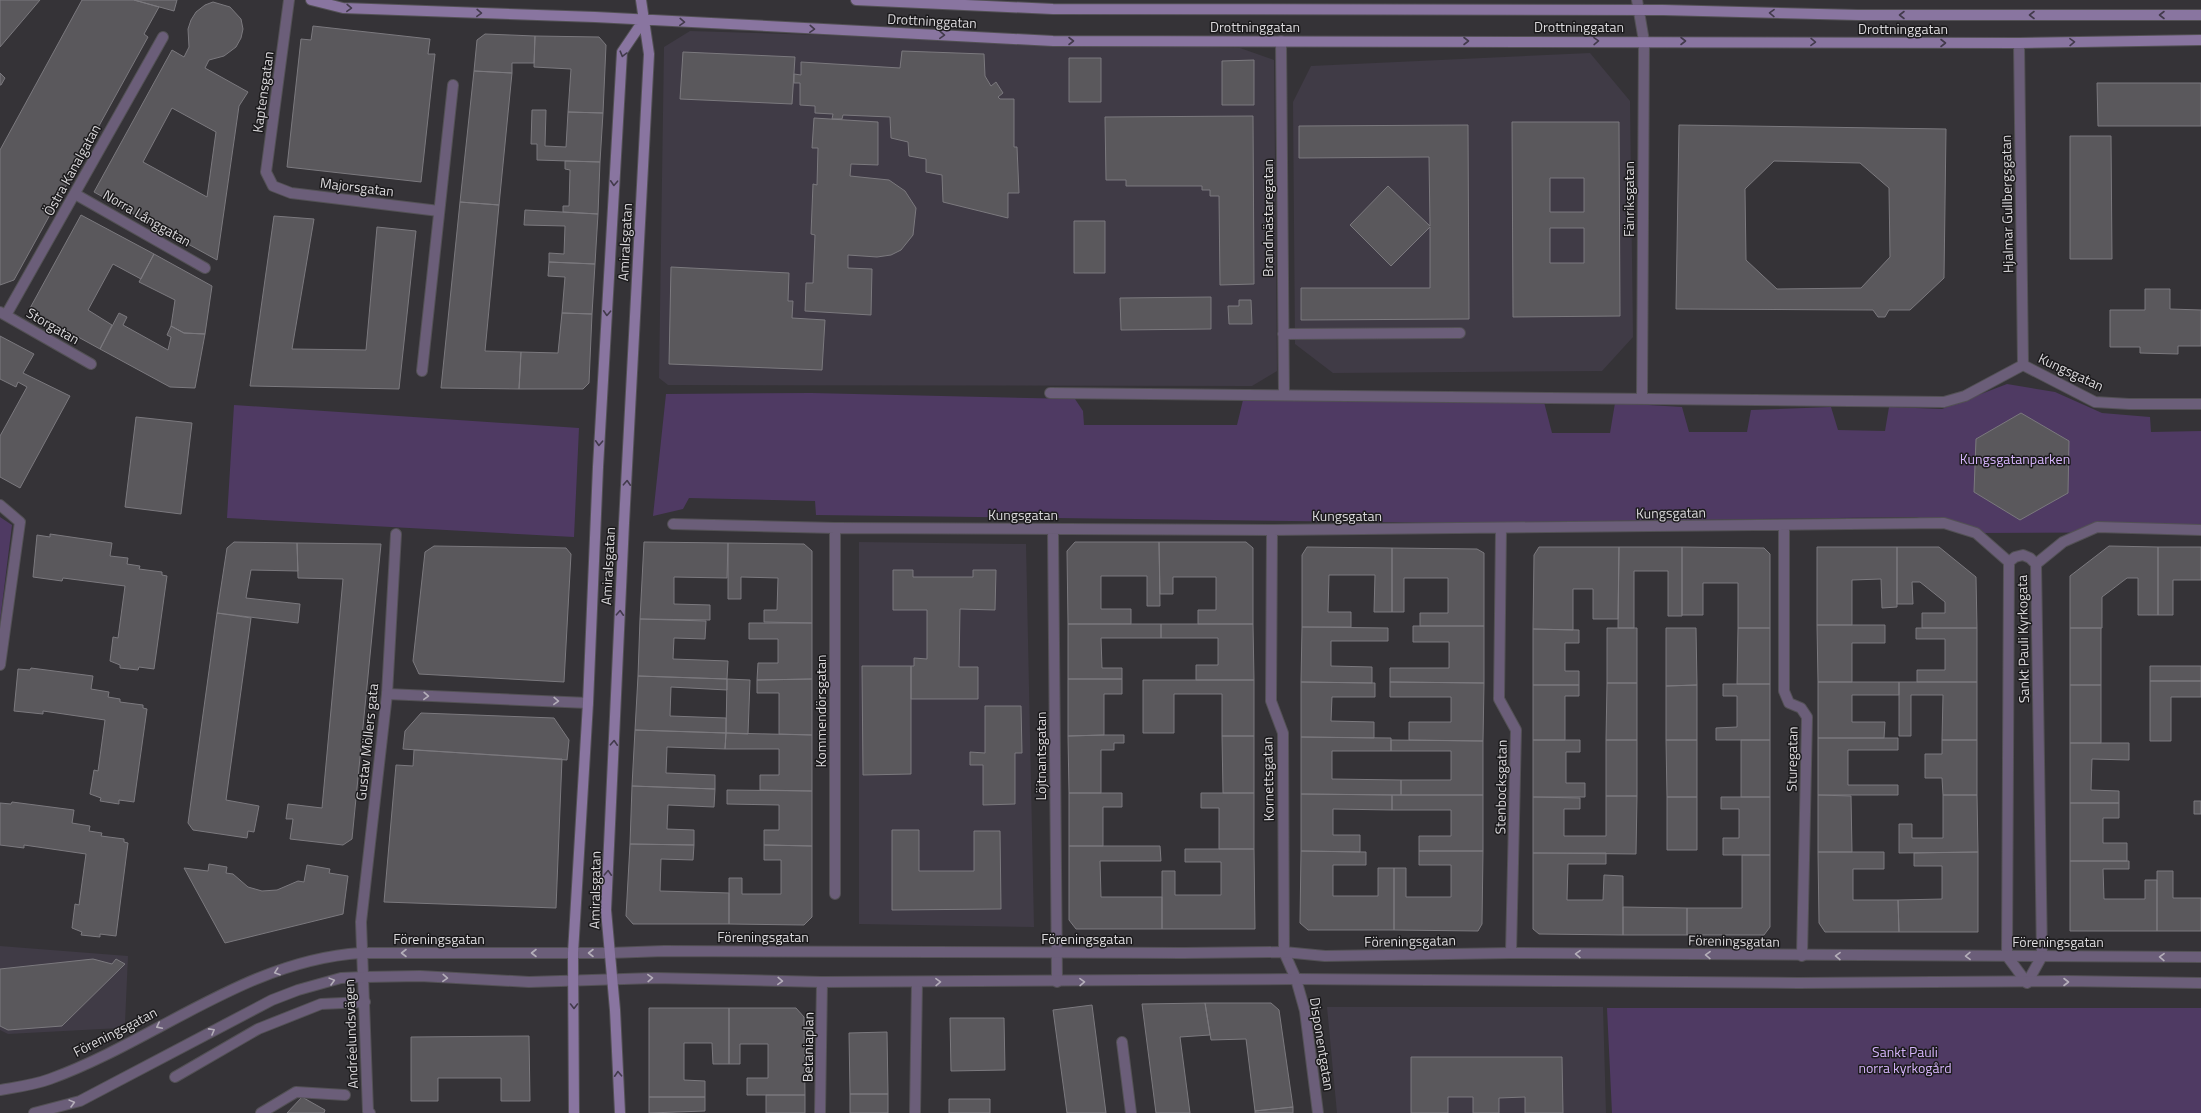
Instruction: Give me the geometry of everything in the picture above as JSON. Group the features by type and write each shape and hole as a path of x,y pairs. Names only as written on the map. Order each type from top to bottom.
{"main road":[{"name":"Drottninggatan","path":"311,0 343,8 595,17 643,21 1053,41 1644,41 2019,43 2201,40"},
{"name":"Amiralsgatan","path":"620,1113 612,979 609,953 608,886 624,523 649,54 641,0"},
{"name":"Drottninggatan","path":"856,0 1053,9 1639,10 1858,14 2201,15"},
{"name":"Amiralsgatan","path":"574,1113 573,953 588,703 598,467 622,52 643,21"}],"street":[{"name":"Kaptensgatan","path":"273,186 266,172 289,0"},
{"name":"Fänriksgatan","path":"1637,0 1644,41 1642,398"},
{"name":"Östra Kanalgatan","path":"3,314 75,194 163,37"},
{"name":"Brandmästaregatan","path":"1280,41 1284,395"},
{"name":"Hjalmar Gullbergsgatan","path":"2019,43 2023,365"},
{"path":"422,371 453,85"},
{"name":"Majorsgatan","path":"273,186 291,194 439,211"},
{"name":"Norra Långgatan","path":"75,194 205,268"},
{"name":"Storgatan","path":"3,314 91,364"},
{"path":"1283,334 1460,333"},
{"name":"Kungsgatan","path":"1050,393 1944,402 1965,396 2023,365 2095,402 2129,404 2201,404"},
{"path":"0,505 20,522 0,666"},
{"name":"Kungsgatan","path":"673,524 835,528 1272,530 1501,529 1944,523 1976,532 2009,562"},
{"name":"Sturegatan","path":"1784,526 1784,691 1789,703 1801,708 1807,717 1802,956"},
{"path":"2036,564 2063,542 2097,527 2201,530"},
{"name":"Kommendörsgatan","path":"835,528 835,894"},
{"name":"Löjtnantsgatan","path":"1053,529 1057,982"},
{"name":"Stenbocksgatan","path":"1501,529 1499,700 1516,730 1512,954"},
{"name":"Kornettsgatan","path":"1272,530 1271,701 1282,732 1284,952 1296,979"},
{"name":"Gustav Möllers gata","path":"361,953 361,922 387,694 396,534"},
{"name":"Sankt Pauli Kyrkogata","path":"2007,956 2009,562 2015,557 2024,555 2036,564 2042,956 2027,983"},
{"path":"387,694 588,703"},
{"name":"Föreningsgatan","path":"0,1090 50,1080 97,1059 204,1003 261,978 300,964 340,954 609,953 664,950 1284,952 1325,956 1512,954 2201,957"},
{"name":"Andréelundsvägen","path":"361,953 364,976 368,1111 370,1113"},
{"path":"2007,956 2027,983"},
{"path":"34,1113 80,1101 272,1000 298,990 341,978 364,976 420,976 529,982 655,978 822,982 1057,982 1296,979 1428,982 2201,983"},
{"name":"Disponentgatan","path":"1296,979 1304,1011 1318,1113"},
{"name":"Betaniaplan","path":"820,1113 822,982"},
{"path":"915,1113 917,982"},
{"path":"175,1077 258,1029 321,1004 365,1002"},
{"path":"1122,1042 1131,1113"},
{"path":"261,1113 296,1092 345,1095"}],"shaded area":[{"path":"690,31 1240,48 1274,60 1277,371 1252,386 668,385 659,378 664,47"},
{"path":"1590,53 1630,101 1633,337 1602,371 1333,373 1295,344 1293,102 1311,66"},
{"path":"859,542 1026,544 1034,927 859,924"},
{"path":"0,946 128,956 125,1023 120,1028 8,1034 0,1030"},
{"path":"1327,1007 1603,1007 1606,1113 1337,1113"}],"green space":[{"name":"Kungsgatanparken","path":"2007,384 2055,392 2102,413 2150,417 2151,432 2201,431 2201,532 1976,533 1916,517 1457,523 816,515 815,501 689,498 683,509 653,516 666,394 811,393 1075,399 1083,411 1084,425 1237,425 1243,400 1544,402 1552,433 1610,433 1615,403 1682,407 1689,432 1747,432 1751,410 1831,407 1838,430 1885,431 1889,407 1942,409"},
{"path":"234,405 579,428 574,537 227,518"},
{"path":"0,517 12,525 0,621"},
{"name":"Sankt Pauli norra kyrkogård","path":"1607,1008 2201,1008 2201,1113 1612,1113"}],"building":[{"path":"0,0 40,0 0,47"},
{"path":"82,0 134,0 159,7 144,34 148,37 14,280 0,285 0,150"},
{"path":"134,0 177,0 174,11"},
{"path":"213,2 230,7 241,19 243,29 241,38 236,47 224,56 209,60 205,68 248,92 239,106 217,260 94,192 172,50 184,57 189,47 188,29 191,20 196,12 205,5","holes":["172,108 216,132 207,197 143,162"]},
{"path":"313,26 430,39 428,54 435,54 421,182 287,167 301,39 311,40"},
{"path":"485,34 535,36 534,63 512,63 512,73 474,71 477,40"},
{"path":"535,36 599,37 606,45 603,113 568,112 571,69 534,67"},
{"path":"902,51 984,54 985,76 991,86 996,82 1003,93 998,97 1000,99 1014,99 1014,147 1017,147 1019,193 1008,193 1008,218 943,202 942,175 926,172 926,159 909,156 908,142 891,138 890,117 843,115 842,119 832,119 833,114 815,113 815,106 800,105 800,83 794,83 794,74 801,75 801,62 900,68"},
{"path":"683,52 795,57 792,104 680,99"},
{"path":"1069,58 1101,58 1101,102 1069,102"},
{"path":"1254,60 1254,105 1222,105 1222,61"},
{"path":"474,71 512,73 499,205 460,202"},
{"path":"0,73 5,78 1,85 0,85"},
{"path":"2097,83 2201,83 2201,126 2098,126"},
{"path":"532,110 546,110 545,146 566,147 568,112 603,113 600,162 537,160 537,144 531,144"},
{"path":"1253,116 1254,284 1220,285 1219,196 1210,196 1210,190 1202,190 1202,186 1126,186 1126,180 1106,180 1105,117"},
{"path":"814,118 878,122 878,165 851,164 850,176 889,180 905,191 916,208 913,235 901,250 891,255 877,257 848,255 848,268 872,269 871,315 805,311 806,283 813,283 815,235 811,234 813,184 817,185 818,148 812,148"},
{"path":"1512,122 1619,122 1620,316 1513,317","holes":["1550,178 1584,178 1584,212 1550,212","1550,228 1584,228 1584,263 1550,263"]},
{"path":"1468,125 1469,319 1301,320 1301,288 1430,288 1430,227 1391,266 1350,225 1388,186 1430,226 1429,157 1299,158 1299,126"},
{"path":"1679,125 1946,129 1944,278 1910,310 1889,310 1885,317 1878,317 1873,310 1676,309","holes":["1774,161 1860,163 1889,188 1890,257 1861,288 1777,289 1746,260 1745,189"]},
{"path":"2070,136 2111,136 2112,259 2070,259"},
{"path":"565,161 600,162 598,214 563,212 563,206 569,206 570,170 565,169"},
{"path":"460,202 499,205 485,351 521,352 519,389 441,388"},
{"path":"525,210 598,214 595,264 549,262 549,253 564,254 565,226 524,225"},
{"path":"81,215 154,254 141,279 113,264 88,310 112,325 100,349 29,310"},
{"path":"274,216 314,219 292,349 366,350 377,227 416,231 399,389 250,386"},
{"path":"1074,221 1105,221 1105,273 1074,273"},
{"path":"154,254 212,286 205,334 184,333 171,326 175,300 139,282"},
{"path":"549,262 595,264 592,314 562,313 565,277 548,276"},
{"path":"671,267 789,273 788,301 793,301 792,318 825,320 822,370 669,364"},
{"path":"2145,289 2170,289 2170,309 2201,310 2201,346 2178,346 2178,354 2140,353 2140,347 2110,347 2110,310 2145,310"},
{"path":"1211,297 1211,329 1121,330 1120,298"},
{"path":"1239,300 1251,300 1252,324 1229,324 1228,306 1239,306"},
{"path":"119,313 127,317 123,325 168,350 171,337 167,335 171,326 184,333 205,334 195,388 170,387 100,349"},
{"path":"562,313 592,314 589,383 583,389 519,389 521,352 558,353"},
{"path":"0,336 34,354 23,373 70,396 20,488 0,477 0,436 27,387 18,382 16,387 0,379"},
{"path":"2021,413 2069,441 2068,493 2020,520 1974,492 1976,439"},
{"path":"136,417 192,423 181,514 125,507"},
{"path":"50,534 112,543 110,556 128,558 127,564 140,566 139,569 162,572 162,575 167,576 154,669 139,667 138,670 120,668 120,665 110,661 113,637 118,638 125,586 63,578 62,581 33,577 37,535 50,537"},
{"path":"234,542 297,543 298,571 251,570 246,598 300,604 298,623 217,613 227,548"},
{"path":"644,542 728,543 727,578 674,577 674,604 710,605 710,620 640,619"},
{"path":"1075,542 1159,542 1160,606 1147,606 1147,576 1101,576 1101,609 1131,609 1131,624 1068,624 1067,551"},
{"path":"1159,542 1246,542 1253,548 1253,624 1198,624 1198,610 1216,610 1216,577 1173,577 1173,594 1160,594"},
{"path":"297,543 381,544 352,839 343,845 290,839 293,819 286,819 288,804 322,808 343,579 298,578"},
{"path":"728,543 804,544 812,551 812,623 764,622 764,610 777,610 778,578 741,577 741,599 728,599"},
{"path":"434,546 566,548 571,554 564,682 419,674 413,661 425,552"},
{"path":"2109,546 2158,547 2158,615 2138,615 2138,578 2127,578 2102,597 2102,628 2070,628 2070,576"},
{"path":"1307,547 1392,548 1392,612 1374,612 1375,575 1329,575 1328,612 1351,612 1351,627 1302,627 1302,555"},
{"path":"1539,547 1619,547 1618,619 1593,619 1593,589 1573,589 1573,630 1533,629 1534,555"},
{"path":"1619,547 1682,547 1682,616 1668,616 1668,571 1634,571 1634,628 1618,628"},
{"path":"1682,547 1764,548 1770,554 1770,628 1738,628 1738,583 1703,583 1703,615 1682,615"},
{"path":"1817,547 1897,547 1897,607 1882,608 1881,579 1852,580 1852,625 1817,625"},
{"path":"1897,547 1939,547 1976,577 1977,628 1922,628 1922,613 1945,613 1945,602 1920,582 1912,582 1913,604 1897,604"},
{"path":"2158,547 2201,547 2201,580 2173,580 2173,615 2158,615"},
{"path":"1392,548 1477,549 1484,553 1484,626 1420,626 1420,613 1448,613 1448,578 1404,578 1404,612 1392,612"},
{"path":"893,570 913,570 913,577 973,577 973,570 996,570 995,610 960,609 959,667 978,667 978,699 911,699 911,666 914,666 914,658 927,659 927,610 893,610"},
{"path":"217,613 251,618 226,800 259,806 254,832 248,831 247,838 193,830 188,823"},
{"path":"640,619 706,621 705,639 674,638 673,659 728,661 727,679 638,676"},
{"path":"749,623 812,623 812,679 757,680 758,663 778,663 778,639 749,639"},
{"path":"1068,624 1161,624 1161,638 1101,638 1102,668 1122,668 1122,679 1068,679"},
{"path":"1161,624 1253,624 1254,680 1196,680 1196,665 1218,665 1218,638 1161,638"},
{"path":"1817,625 1885,625 1885,643 1852,643 1852,682 1818,682"},
{"path":"1413,626 1484,626 1484,683 1390,682 1390,668 1449,668 1449,642 1413,642"},
{"path":"1302,627 1388,628 1388,641 1331,641 1331,666 1372,667 1372,683 1301,682"},
{"path":"1607,628 1637,628 1637,683 1607,683"},
{"path":"1666,628 1696,628 1697,685 1666,686"},
{"path":"1738,628 1770,628 1770,684 1737,684"},
{"path":"1916,628 1977,628 1977,682 1917,682 1917,670 1945,670 1945,639 1916,639"},
{"path":"2070,628 2101,628 2101,685 2070,685"},
{"path":"1533,629 1579,630 1579,643 1565,643 1565,671 1579,671 1579,685 1533,685"},
{"path":"862,666 911,666 911,774 863,775"},
{"path":"2150,666 2201,666 2201,681 2150,681"},
{"path":"31,668 93,676 91,689 109,692 108,697 120,699 120,702 143,705 143,708 147,709 134,802 119,800 119,804 100,801 101,798 90,794 94,770 98,771 105,720 43,711 43,714 14,711 18,669 30,670"},
{"path":"638,676 727,679 727,690 671,687 670,716 726,718 726,733 635,730"},
{"path":"727,679 750,680 748,734 726,733"},
{"path":"812,679 812,735 779,734 779,693 757,693 757,680"},
{"path":"1068,679 1122,679 1122,694 1104,694 1104,735 1068,736"},
{"path":"1143,680 1254,680 1254,736 1222,736 1222,694 1174,694 1174,733 1143,733"},
{"path":"2150,681 2201,681 2201,697 2171,697 2171,741 2150,741"},
{"path":"1301,682 1375,683 1375,697 1332,697 1331,721 1374,722 1374,738 1301,737"},
{"path":"1390,682 1484,683 1483,741 1409,740 1409,722 1451,722 1451,697 1390,697"},
{"path":"1818,682 1899,682 1899,695 1852,695 1852,722 1885,722 1884,738 1818,738"},
{"path":"1899,682 1977,682 1977,740 1942,740 1943,695 1911,695 1911,736 1899,736"},
{"path":"1607,683 1637,683 1637,740 1606,740"},
{"path":"1723,684 1770,684 1770,740 1716,740 1716,728 1737,727 1737,696 1723,696"},
{"path":"1533,685 1579,685 1579,696 1565,696 1565,740 1533,740"},
{"path":"1697,685 1697,740 1666,740 1666,686"},
{"path":"2070,685 2101,685 2101,743 2070,743"},
{"path":"985,706 1021,706 1022,753 1015,753 1015,804 983,805 983,765 970,765 970,752 985,753"},
{"path":"421,713 554,718 569,740 567,760 403,749 405,731"},
{"path":"635,730 726,733 725,749 667,747 666,773 715,775 715,789 632,786"},
{"path":"726,733 812,735 812,791 760,790 760,775 779,775 779,749 725,749"},
{"path":"1124,735 1124,743 1114,743 1114,750 1101,750 1101,793 1069,793 1068,736"},
{"path":"1222,736 1254,736 1254,793 1223,793"},
{"path":"1301,737 1391,738 1391,751 1332,751 1332,779 1401,780 1401,795 1301,794"},
{"path":"1818,738 1898,738 1898,750 1848,750 1848,785 1898,785 1898,795 1818,795"},
{"path":"1391,740 1483,741 1483,795 1401,795 1401,780 1451,780 1451,751 1391,751"},
{"path":"1533,740 1580,740 1580,752 1566,752 1566,783 1585,783 1585,797 1533,797"},
{"path":"1606,740 1637,740 1637,796 1606,796"},
{"path":"1666,740 1697,740 1697,797 1667,797"},
{"path":"1741,740 1770,740 1770,797 1741,797"},
{"path":"1942,740 1977,740 1977,795 1943,795 1942,778 1925,778 1925,754 1942,754"},
{"path":"2070,743 2129,743 2129,760 2092,759 2091,790 2119,791 2119,803 2070,803"},
{"path":"414,750 562,759 556,908 384,902 396,765 413,766"},
{"path":"632,786 715,789 714,807 668,805 667,829 694,830 694,845 630,844"},
{"path":"727,790 812,791 812,846 764,845 764,830 779,830 779,805 727,804"},
{"path":"1069,793 1122,793 1122,807 1103,807 1103,846 1069,846"},
{"path":"1201,793 1254,793 1254,849 1219,849 1219,808 1201,808"},
{"path":"1301,794 1392,795 1392,810 1333,809 1333,835 1360,835 1360,852 1301,851"},
{"path":"1392,795 1483,795 1483,851 1419,851 1419,836 1451,836 1451,810 1392,810"},
{"path":"1818,795 1851,796 1852,852 1818,852"},
{"path":"1943,795 1977,795 1978,852 1899,853 1899,824 1912,824 1912,838 1943,838"},
{"path":"1606,796 1637,796 1636,854 1533,853 1533,797 1580,798 1580,809 1564,809 1564,836 1606,836"},
{"path":"1667,797 1697,797 1697,850 1667,850"},
{"path":"1721,797 1770,797 1770,855 1723,855 1723,838 1739,838 1739,809 1721,809"},
{"path":"2194,801 2201,801 2201,814 2194,814"},
{"path":"12,802 74,810 72,823 90,826 89,831 102,833 101,836 124,839 124,842 128,843 116,936 100,934 100,937 81,935 82,932 72,928 75,904 79,905 86,854 24,845 24,848 0,845 0,803 11,804"},
{"path":"2070,803 2119,803 2119,818 2103,818 2103,843 2127,843 2127,861 2070,861"},
{"path":"892,830 919,830 919,871 974,871 974,831 1000,831 1001,909 892,910"},
{"path":"630,844 694,845 693,860 661,859 660,891 729,893 729,924 633,924 626,916"},
{"path":"764,845 812,846 812,917 804,925 729,924 729,878 742,878 742,894 781,894 781,860 764,860"},
{"path":"1069,846 1160,846 1161,861 1100,861 1101,897 1162,897 1162,929 1076,929 1069,920"},
{"path":"1185,849 1254,849 1255,929 1162,929 1162,871 1175,871 1175,895 1221,895 1221,862 1185,862"},
{"path":"1301,851 1366,852 1366,865 1333,865 1333,896 1378,896 1378,868 1394,868 1394,930 1308,930 1300,923"},
{"path":"1419,851 1483,851 1482,924 1478,931 1394,930 1394,868 1406,868 1406,897 1451,897 1451,865 1419,865"},
{"path":"1818,852 1884,852 1884,869 1853,869 1853,900 1898,900 1899,932 1825,932 1819,923"},
{"path":"1978,852 1978,932 1899,932 1898,900 1942,899 1942,866 1914,866 1914,853"},
{"path":"1533,853 1606,853 1606,864 1568,864 1567,900 1603,900 1604,875 1623,876 1623,935 1539,934 1533,929"},
{"path":"1742,855 1770,855 1770,927 1764,935 1687,935 1687,908 1742,908"},
{"path":"2070,861 2129,861 2129,869 2103,869 2104,899 2145,899 2145,880 2157,880 2157,931 2070,931"},
{"path":"209,864 227,867 226,873 233,874 248,887 262,891 277,890 298,881 304,882 307,865 330,869 329,873 348,876 343,914 225,943 184,868 208,871"},
{"path":"2157,871 2173,871 2173,898 2201,898 2201,931 2157,931"},
{"path":"1623,907 1687,908 1687,935 1623,935"},
{"path":"93,959 112,964 116,959 125,964 62,1026 8,1030 0,1026 0,969"},
{"path":"1205,1003 1210,1035 1180,1037 1190,1113 1156,1113 1142,1004"},
{"path":"1205,1003 1271,1003 1279,1010 1293,1107 1255,1111 1246,1039 1211,1040"},
{"path":"1092,1005 1106,1113 1067,1113 1053,1010"},
{"path":"649,1008 729,1008 729,1064 713,1064 712,1043 684,1043 684,1080 705,1081 705,1097 649,1097"},
{"path":"729,1008 796,1008 804,1017 805,1095 747,1095 747,1078 768,1078 768,1044 740,1044 740,1064 729,1064"},
{"path":"950,1018 1004,1018 1005,1070 951,1071"},
{"path":"887,1032 888,1094 850,1094 849,1033"},
{"path":"529,1036 530,1101 501,1101 501,1078 438,1078 438,1101 411,1101 411,1037"},
{"path":"1411,1057 1562,1057 1563,1113 1525,1113 1525,1097 1499,1098 1499,1113 1473,1113 1473,1097 1448,1097 1448,1113 1411,1113"},
{"path":"850,1094 888,1094 888,1113 850,1113"},
{"path":"766,1095 805,1095 805,1113 766,1113"},
{"path":"302,1097 325,1110 324,1113 287,1113"},
{"path":"649,1097 705,1097 705,1111 649,1113"},
{"path":"949,1099 990,1099 990,1113 949,1113"},
{"path":"1293,1107 1293,1113 1255,1113 1255,1111"}]}
